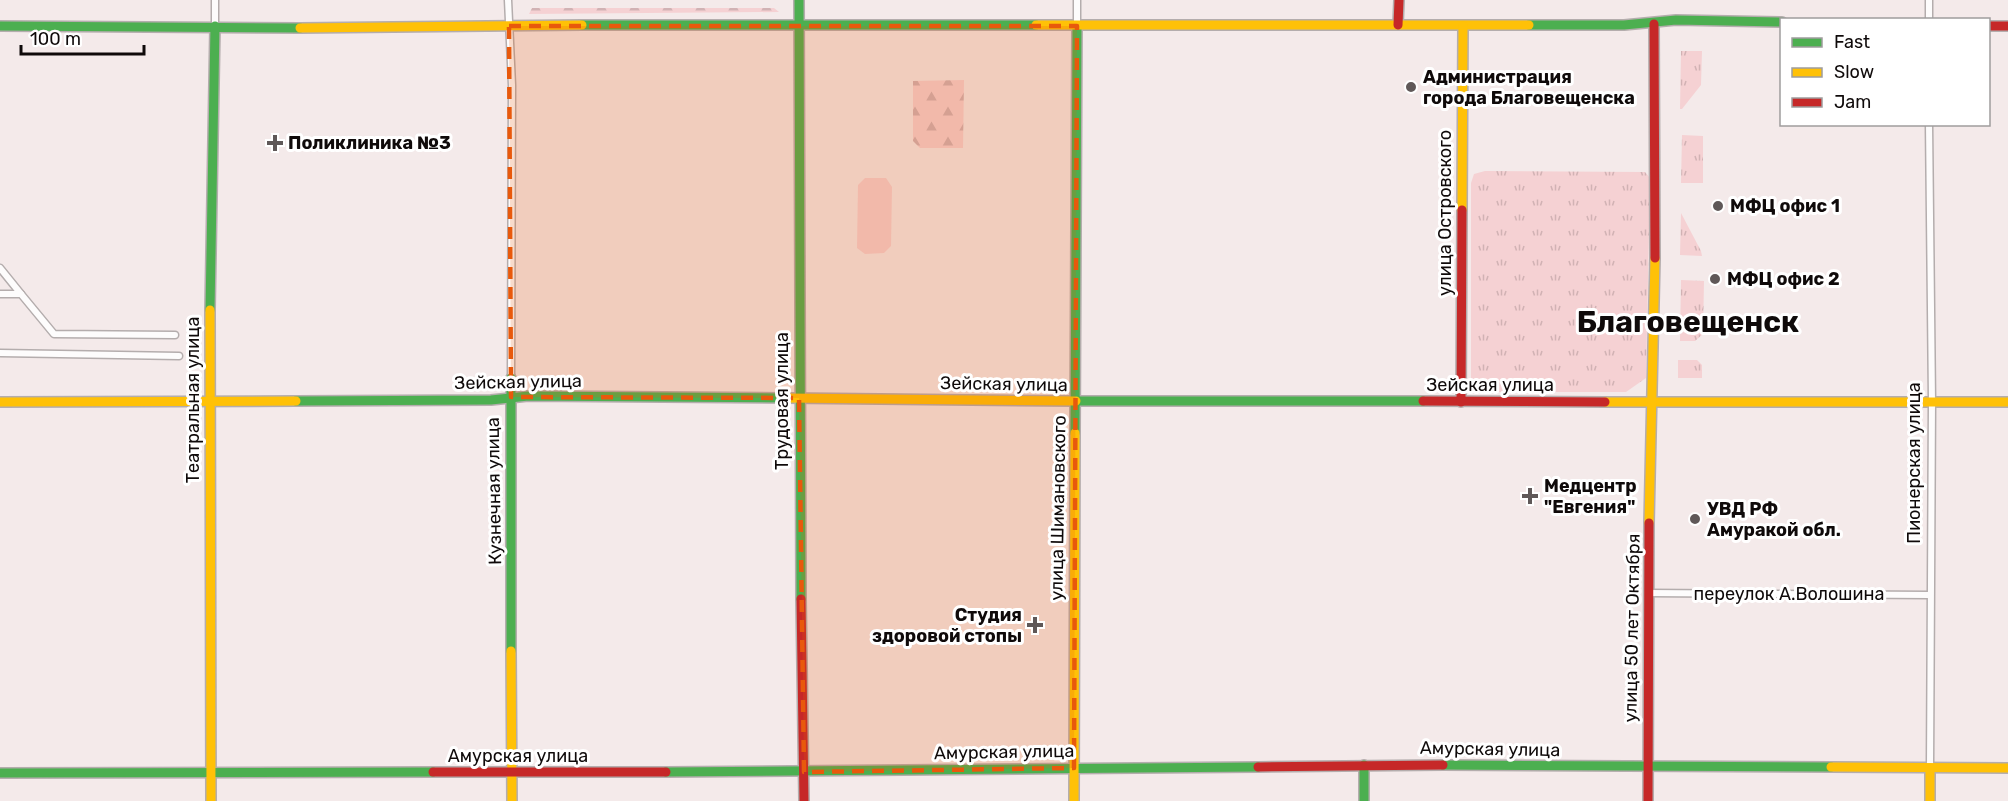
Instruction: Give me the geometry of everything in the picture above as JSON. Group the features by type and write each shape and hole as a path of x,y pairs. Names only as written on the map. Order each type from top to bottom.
{"street":[{"name":"Театральная улица","path":"211,801 209,400 215,0"},
{"name":"Кузнечная улица","path":"508,0 512,85 512,801"},
{"name":"Трудовая улица","path":"799,0 798,398 804,801"},
{"name":"улица Шимановского","path":"1074,801 1077,0"},
{"path":"1398,25 1399,0"},
{"path":"1929,0 1929,18"},
{"path":"0,26 322,28 800,25 1463,26 1654,24 1676,20 1780,22"},
{"name":"улица 50 лет Октября","path":"1648,801 1648,593 1656,186 1654,24"},
{"name":"улица Островского","path":"1461,402 1463,26"},
{"path":"1990,26 2008,26"},
{"name":"Пионерская улица","path":"1929,126 1932,401 1930,801"},
{"path":"0,268 54,334 175,335"},
{"path":"0,294 21,294"},
{"path":"0,353 179,356"},
{"name":"Зейская улица","path":"0,402 480,400 511,397 1652,403 2008,402"},
{"name":"переулок А.Волошина","path":"1648,593 1930,596"},
{"path":"1364,765 1364,801"},
{"name":"Амурская улица","path":"0,773 512,773 1364,765 2008,768"}],"highlighted area":[{"path":"509,26 1077,26 1074,768 804,772 799,398 511,397"}],"green space":[{"path":"532,8 774,8 779,12 529,14"},
{"path":"1681,51 1702,51 1701,85 1680,109"},
{"path":"964,80 963,148 920,148 913,141 913,81"},
{"path":"1682,135 1703,136 1703,183 1681,183"},
{"path":"1485,171 1645,172 1650,178 1646,378 1626,392 1484,392 1475,389 1471,380 1471,183 1474,174"},
{"path":"865,178 886,178 892,187 891,246 884,253 865,254 857,248 858,185"},
{"path":"1681,213 1701,251 1702,256 1680,255"},
{"path":"1681,280 1704,281 1703,334 1695,341 1680,341"},
{"path":"1678,360 1697,360 1702,365 1702,378 1678,378"}],"traffic: fast":[{"path":"799,0 801,599"},
{"path":"1529,25 1624,25 1676,20 1780,22"},
{"path":"582,25 1036,25"},
{"path":"0,26 300,28"},
{"path":"210,310 215,26"},
{"path":"1075,433 1077,26"},
{"path":"511,378 511,651"},
{"path":"296,401 491,400 528,396 787,398"},
{"path":"1076,401 1423,401"},
{"path":"1364,765 1364,801"},
{"path":"1443,765 1831,767"},
{"path":"666,772 1258,767"},
{"path":"0,773 433,772"}],"traffic: slow":[{"path":"300,28 582,25"},
{"path":"1036,25 1529,25"},
{"path":"1462,210 1463,26"},
{"path":"1649,523 1655,258"},
{"path":"210,310 211,801"},
{"path":"787,398 1076,401"},
{"path":"0,402 296,401"},
{"path":"1605,402 2008,402"},
{"path":"1074,801 1075,433"},
{"path":"511,651 512,801"},
{"path":"1831,767 2008,768"},
{"path":"1930,768 1930,801"}],"traffic: jam":[{"path":"1398,25 1399,0"},
{"path":"1654,24 1655,258"},
{"path":"1990,26 2008,26"},
{"path":"1461,402 1462,210"},
{"path":"1423,401 1605,402"},
{"path":"1648,801 1649,523"},
{"path":"801,599 804,801"},
{"path":"1258,767 1443,765"},
{"path":"433,772 666,772"}],"place":[{"name":"Администрация города Благовещенска","path":"1411,87"},
{"name":"Поликлиника №3","path":"275,143"},
{"name":"МФЦ офис 1","path":"1718,206"},
{"name":"МФЦ офис 2","path":"1715,279"},
{"name":"Медцентр \"Евгения\"","path":"1530,496"},
{"name":"УВД РФ Амуракой обл.","path":"1695,519"},
{"name":"Студия здоровой стопы","path":"1035,625"}],"district":[{"name":"Благовещенск","path":"1688,322"}]}
